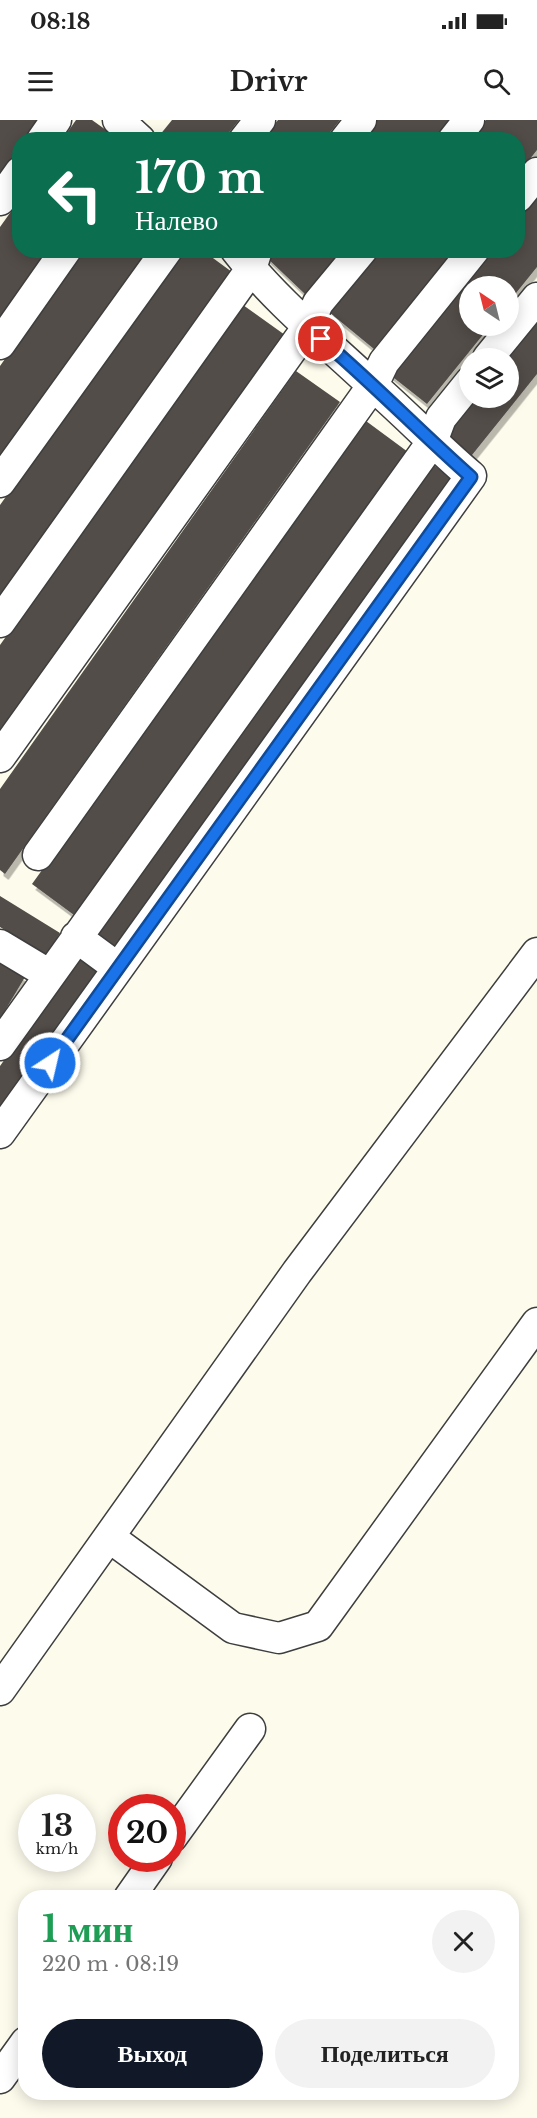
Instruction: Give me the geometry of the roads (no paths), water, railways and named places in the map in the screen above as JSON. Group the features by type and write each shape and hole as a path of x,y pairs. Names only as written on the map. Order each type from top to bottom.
{"lane":[{"path":"118,120 131,132"},
{"path":"250,132 260,120"},
{"path":"351,132 361,120"},
{"path":"459,132 469,120"},
{"path":"525,188 537,173"},
{"path":"0,200 12,183"},
{"path":"0,344 60,258"},
{"path":"0,482 161,258"},
{"path":"0,622 247,258"},
{"path":"0,1133 471,477 373,385 307,328 249,258"},
{"path":"0,757 307,328 318,303 355,258"},
{"path":"38,855 373,385 384,362 468,258"},
{"path":"496,348 537,298"},
{"path":"1,1041 432,442 441,418 459,396"},
{"path":"76,937 118,968"},
{"path":"0,945 50,975"},
{"path":"0,1690 297,1272 537,953"},
{"path":"109,1537 233,1628 279,1638 318,1626 537,1323"},
{"path":"186,1818 250,1729"},
{"path":"135,1890 147,1872"},
{"path":"0,2078 18,2053"}]}
